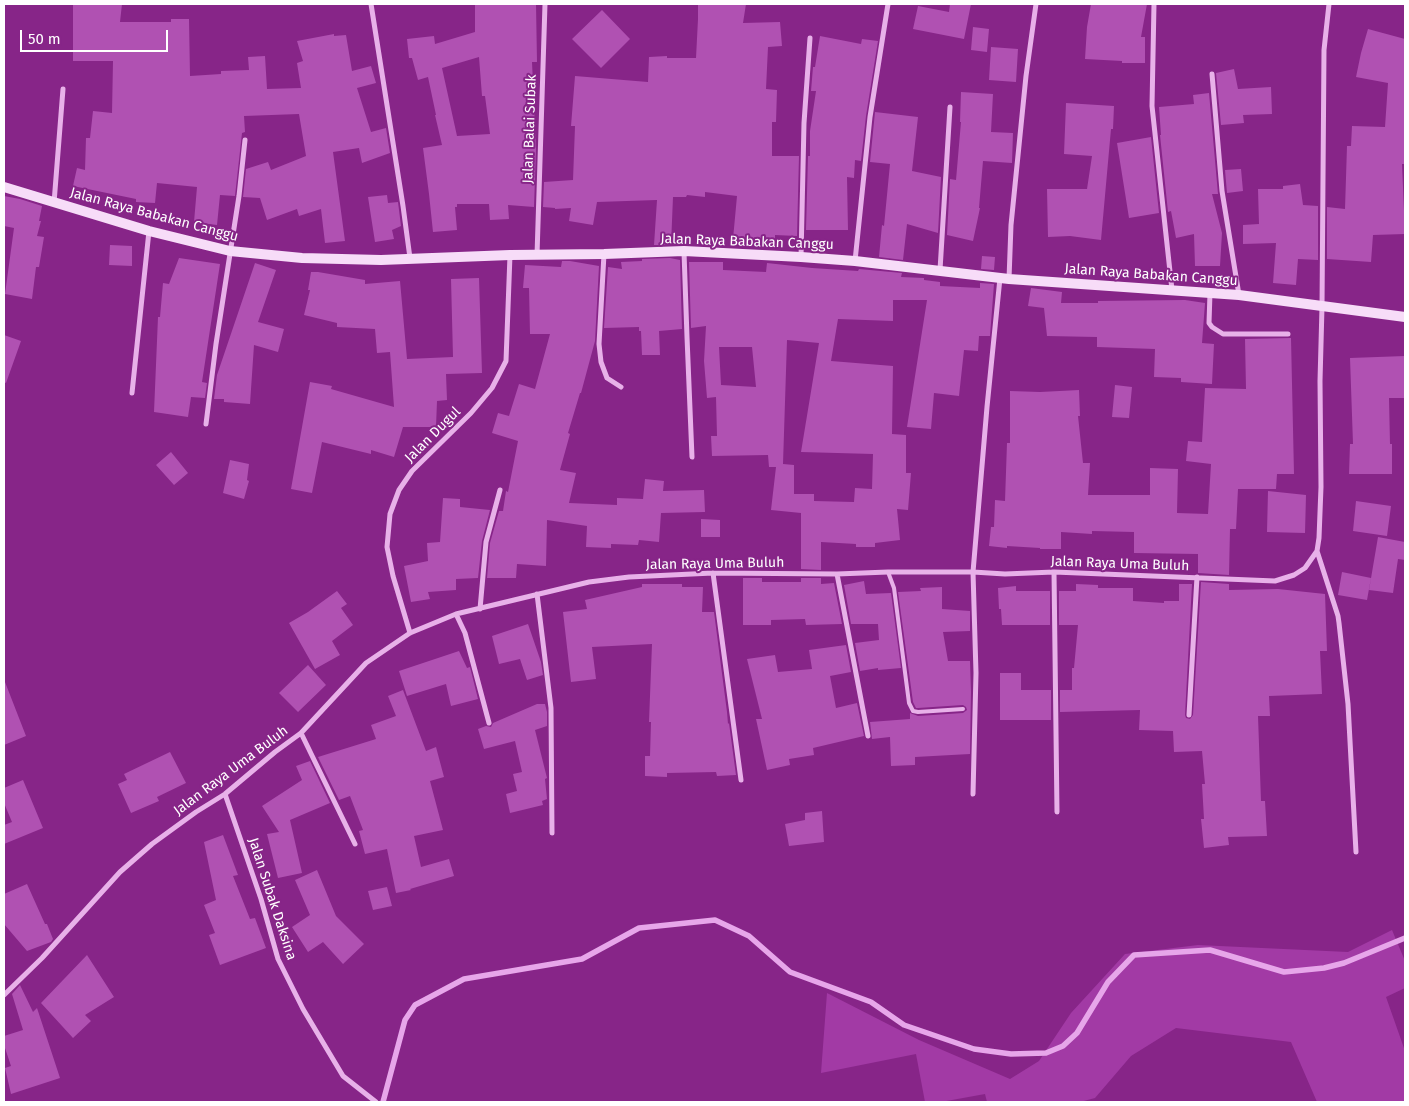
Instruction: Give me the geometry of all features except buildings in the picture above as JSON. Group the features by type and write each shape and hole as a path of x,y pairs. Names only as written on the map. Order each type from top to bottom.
{"street":[{"path":"371,4 410,258"},
{"name":"Jalan Balai Subak","path":"537,255 545,4"},
{"path":"855,261 870,117 888,4"},
{"path":"973,794 976,673 973,572 987,407 1005,279 1026,76 1036,4"},
{"path":"1154,4 1152,106 1172,291"},
{"path":"1329,4 1324,50 1320,381 1321,487 1317,551 1339,623 1348,704 1356,852"},
{"path":"801,257 804,123 810,38"},
{"path":"1212,74 1222,191 1239,295"},
{"path":"54,203 63,89"},
{"path":"940,271 950,107"},
{"path":"206,424 216,344 239,196 245,140"},
{"name":"Jalan Raya Babakan Canggu","path":"4,187 148,231 230,251 302,258 381,260 684,251 801,257 855,261 1005,279 1239,295 1405,317"},
{"path":"132,393 148,231"},
{"path":"684,251 692,457"},
{"path":"604,254 599,344 601,362 607,378 621,387"},
{"name":"Jalan Dugul","path":"410,634 393,576 387,547 390,514 399,490 408,478 471,413 492,388 506,362 510,255"},
{"path":"1210,293 1209,323 1212,328 1222,334 1288,334"},
{"path":"480,609 486,542 500,490"},
{"name":"Jalan Raya Uma Buluh","path":"4,995 42,958 120,872 152,844 196,812 225,794 301,732 366,663 410,634 456,614 590,582 629,577 713,573 973,572 1005,574 1054,572 1275,581 1294,575 1305,568 1317,551"},
{"path":"1054,572 1057,812"},
{"path":"713,573 742,780"},
{"path":"837,574 868,736"},
{"path":"1189,715 1197,577"},
{"path":"537,594 551,708 552,833"},
{"path":"456,614 465,633 490,723"},
{"path":"301,732 355,844"},
{"name":"Jalan Subak Daksina","path":"225,794 261,899 278,959 303,1010 343,1076 376,1102"}],"lane":[{"path":"888,572 894,588 909,703 913,711 963,709"}],"shaded area":[{"path":"1392,930 1405,961 1405,988 1386,997 1405,1051 1405,1102 1317,1102 1291,1042 1176,1028 1131,1056 1095,1098 1080,1102 987,1102 985,1094 941,1102 925,1102 916,1054 821,1073 827,993 919,1040 1010,1079 1039,1061 1071,1013 1125,954 1198,945 1348,952"}],"waterway":[{"path":"383,1102 405,1020 415,1005 464,979 582,959 639,928 715,920 749,936 790,972 871,1002 904,1025 974,1049 1011,1054 1046,1053 1063,1046 1077,1033 1108,982 1134,955 1210,950 1284,972 1324,968 1344,963 1405,938"}]}
